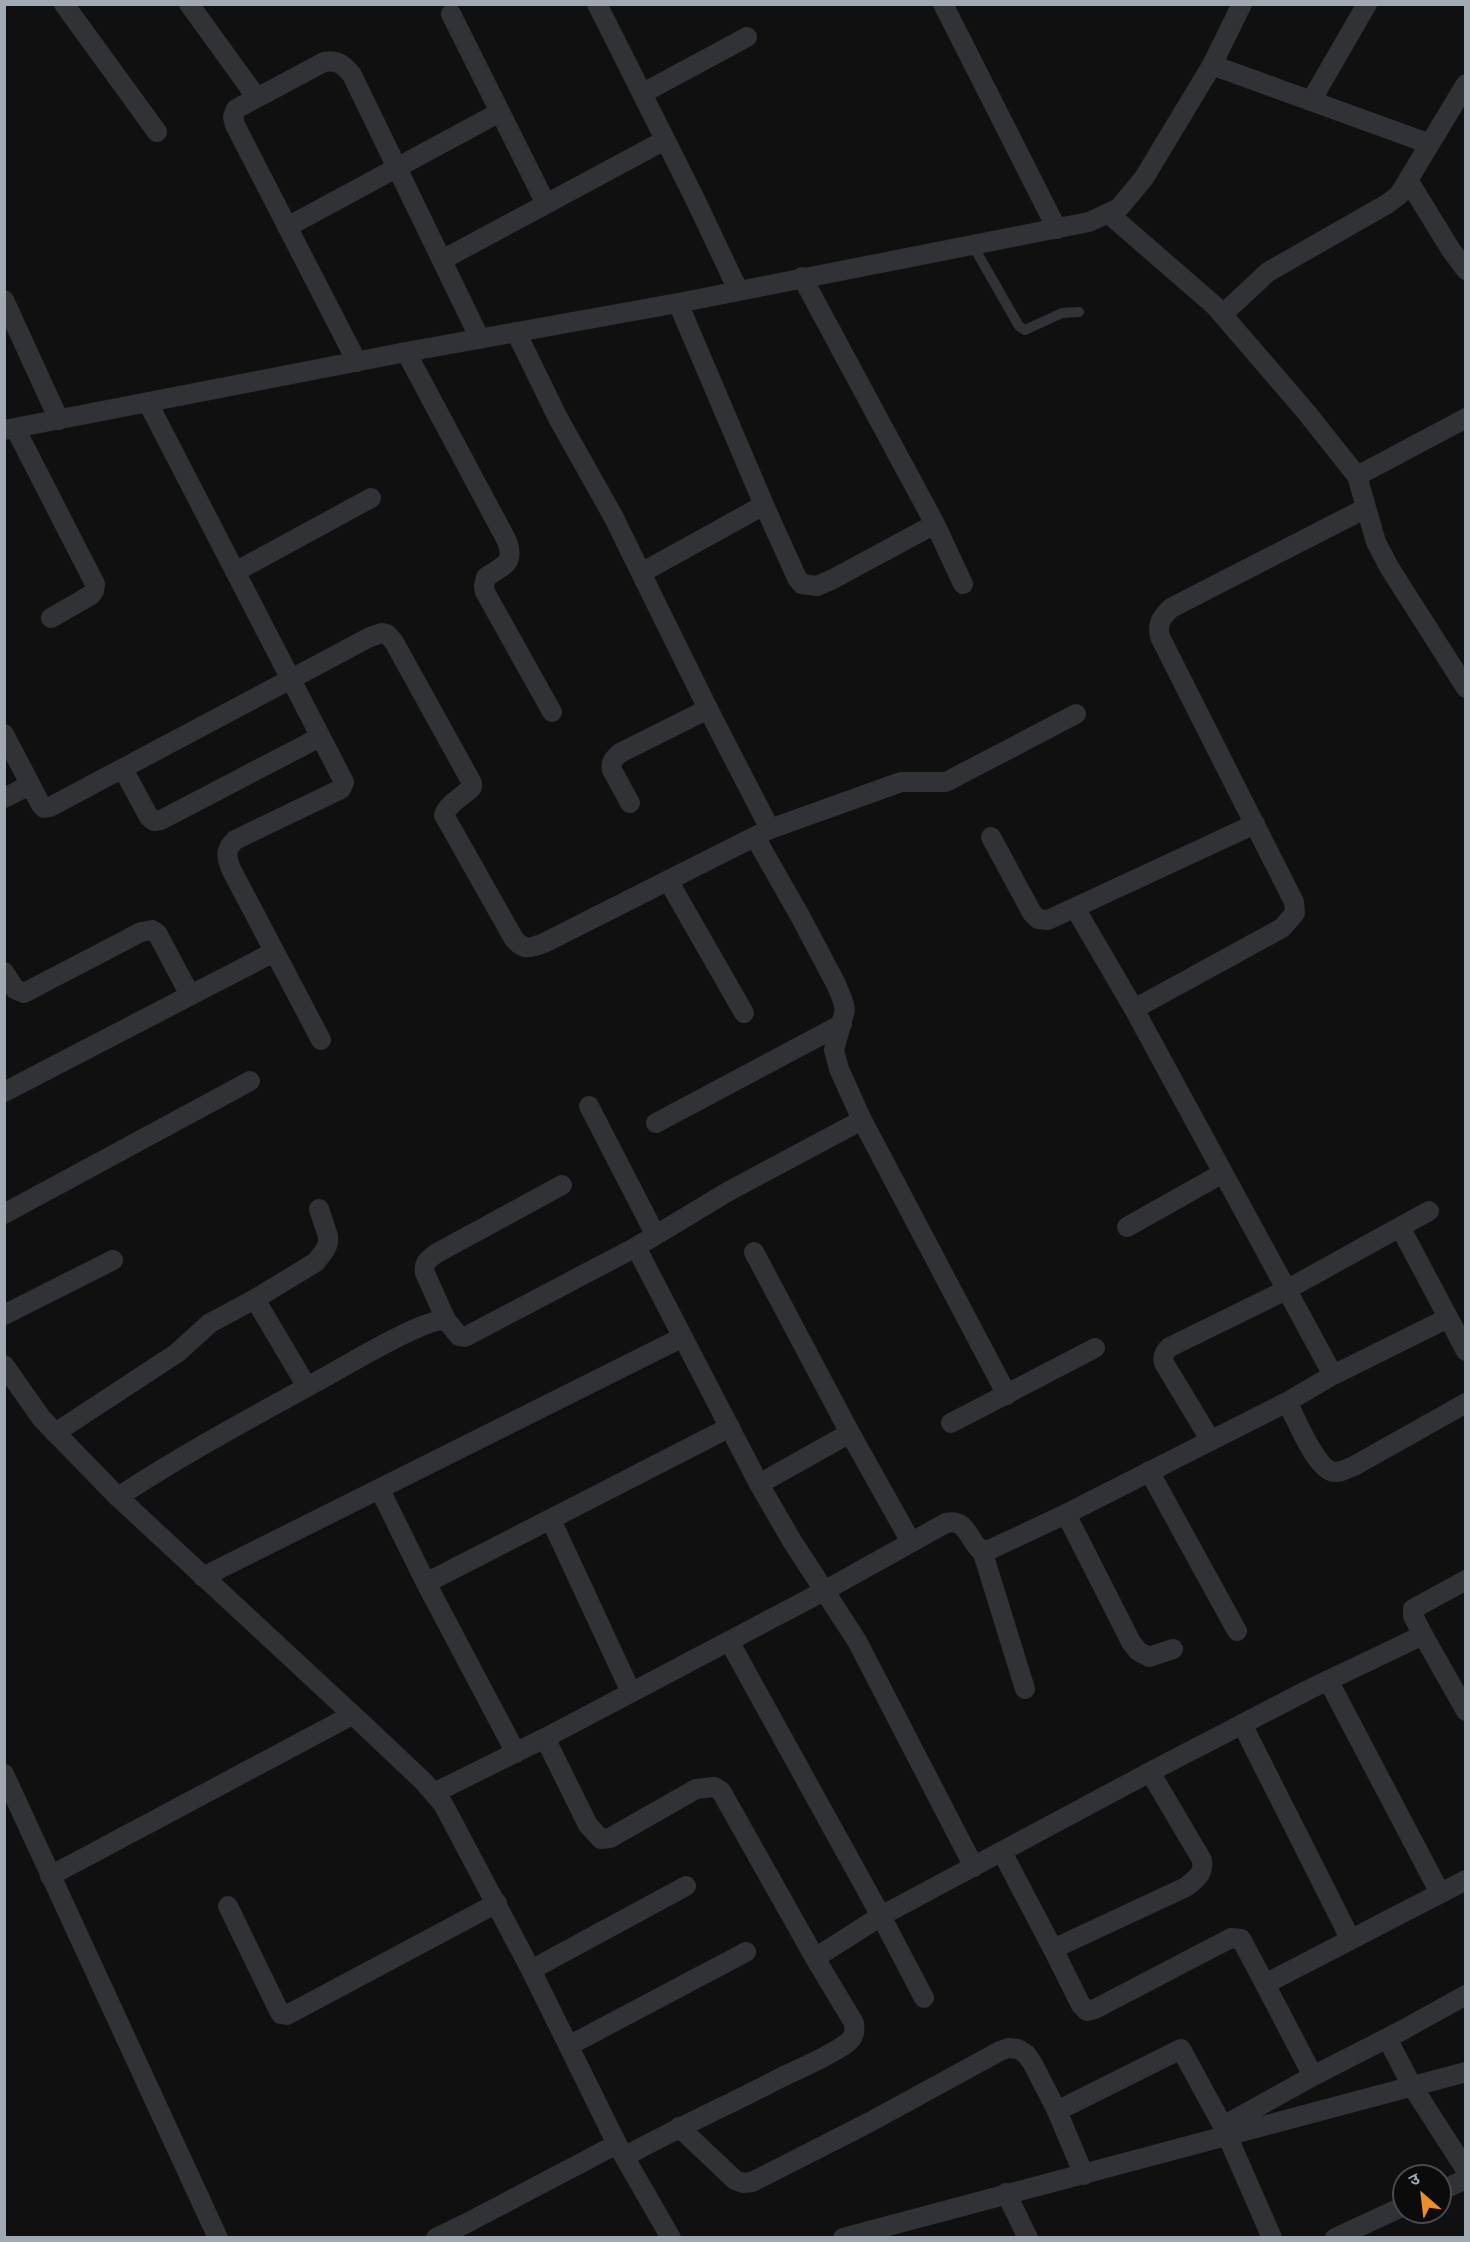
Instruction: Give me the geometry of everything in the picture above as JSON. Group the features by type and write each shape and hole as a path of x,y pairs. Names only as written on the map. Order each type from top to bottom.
{"street":[{"path":"64,4 157,132"},
{"path":"189,4 257,98"},
{"path":"597,4 643,93 738,290"},
{"path":"943,4 1057,229"},
{"path":"51,618 91,595 95,584 10,429 406,352 678,303 1089,222 1119,208 1144,178 1212,65 1242,4"},
{"path":"1311,100 1366,4"},
{"path":"451,14 546,204"},
{"path":"643,93 747,37"},
{"path":"357,362 235,125 233,117 236,109 324,62 335,60 343,64 352,75 480,339"},
{"path":"1212,65 1430,144"},
{"path":"1223,314 1268,272 1399,195 1466,84"},
{"path":"287,227 500,112"},
{"path":"442,260 665,140"},
{"path":"1408,180 1450,250 1466,270"},
{"path":"1109,214 1223,314 1357,476 1376,542 1389,567 1466,688"},
{"path":"802,277 935,524 963,584"},
{"path":"4,300 59,420"},
{"path":"678,303 764,505 797,578 802,584 817,586 851,571 935,524"},
{"path":"516,332 558,418 613,516 708,709 763,833 837,984 845,1010 834,1050 838,1069 862,1120 1008,1395"},
{"path":"406,352 507,540 511,552 510,558 505,565 486,577 485,592 552,712"},
{"path":"148,403 342,778 341,789 235,840 228,847 226,855 231,869 321,1040"},
{"path":"1357,476 1466,418"},
{"path":"235,572 370,498"},
{"path":"641,573 764,505"},
{"path":"1134,1008 1282,928 1295,914 1294,902 1160,637 1158,626 1161,618 1171,608 1365,508"},
{"path":"4,734 41,805 47,808 370,637 382,633 387,634 394,642 472,783 469,791 447,809 444,815 520,946 532,947 669,882 763,833 901,782 946,782 1076,714"},
{"path":"630,804 612,771 613,760 620,753 708,709"},
{"path":"123,769 149,817 154,821 161,820 320,737"},
{"path":"4,798 30,784"},
{"path":"991,837 1032,913 1038,919 1048,920 1255,824"},
{"path":"669,882 744,1013"},
{"path":"1075,908 1134,1008 1333,1375"},
{"path":"4,972 15,989 24,993 141,932 152,930 157,933 190,995"},
{"path":"4,1092 274,952"},
{"path":"656,1124 842,1024"},
{"path":"4,1214 250,1081"},
{"path":"589,1106 655,1234"},
{"path":"562,1185 426,1261 425,1273 446,1320 459,1336 465,1337 636,1247 729,1191 862,1120"},
{"path":"1127,1227 1222,1173"},
{"path":"55,1433 177,1353 210,1323 316,1262 325,1250 328,1236 319,1209"},
{"path":"1210,1441 1164,1363 1162,1358 1164,1352 1286,1290 1429,1211"},
{"path":"1400,1227 1466,1351"},
{"path":"636,1247 759,1484 792,1541 857,1641 974,1867"},
{"path":"754,1252 911,1542"},
{"path":"4,1315 112,1260"},
{"path":"255,1299 307,1387"},
{"path":"982,1550 999,1545 1066,1514 1448,1318"},
{"path":"118,1497 158,1471 371,1351 428,1323 446,1320"},
{"path":"203,1577 683,1337"},
{"path":"951,1423 1095,1348"},
{"path":"4,1365 30,1403 55,1433 118,1497 434,1793 450,1815 622,2150 671,2238"},
{"path":"1287,1402 1317,1458 1329,1470 1338,1472 1354,1466 1466,1403"},
{"path":"426,1583 730,1427"},
{"path":"759,1484 850,1433"},
{"path":"1149,1471 1237,1631"},
{"path":"380,1490 426,1583 516,1753"},
{"path":"1066,1514 1138,1651 1149,1657 1173,1649"},
{"path":"551,1520 631,1692"},
{"path":"434,1793 545,1738 825,1591 946,1523 955,1521 960,1523 976,1546 982,1550 1025,1689"},
{"path":"1465,1708 1413,1616 1413,1609 1466,1580"},
{"path":"815,1958 881,1916 1150,1772 1328,1680 1423,1635"},
{"path":"729,1641 924,1998"},
{"path":"1328,1680 1440,1893"},
{"path":"50,1876 352,1715"},
{"path":"1242,1724 1350,1938"},
{"path":"436,2238 622,2150 679,2127 812,2062 848,2043 855,2031 854,2023 721,1791 714,1787 696,1789 610,1838 601,1839 588,1825 545,1738"},
{"path":"1053,1949 1186,1887 1200,1876 1203,1869 1202,1860 1150,1772"},
{"path":"4,1774 218,2238"},
{"path":"1002,1852 1081,2005 1087,2011 1095,2010 1232,1938 1241,1939 1313,2076"},
{"path":"1265,1984 1466,1880"},
{"path":"531,1970 686,1886"},
{"path":"228,1906 278,2009 281,2014 287,2015 496,1903"},
{"path":"570,2045 746,1952"},
{"path":"1225,2131 1313,2076 1466,1995"},
{"path":"1387,2038 1412,2086 1466,2170"},
{"path":"679,2127 735,2180 743,2183 752,2182 850,2133 967,2068 1008,2048 1018,2049 1026,2054 1057,2111 1084,2175"},
{"path":"1057,2111 1181,2049 1225,2131 1272,2238"},
{"path":"843,2238 1006,2193 1084,2175 1225,2131 1466,2072"},
{"path":"1452,2185 1466,2179"},
{"path":"1006,2193 1028,2238"},
{"path":"1335,2238 1392,2212"}],"lane":[{"path":"972,244 1018,326 1025,330 1062,313 1079,312"}]}
